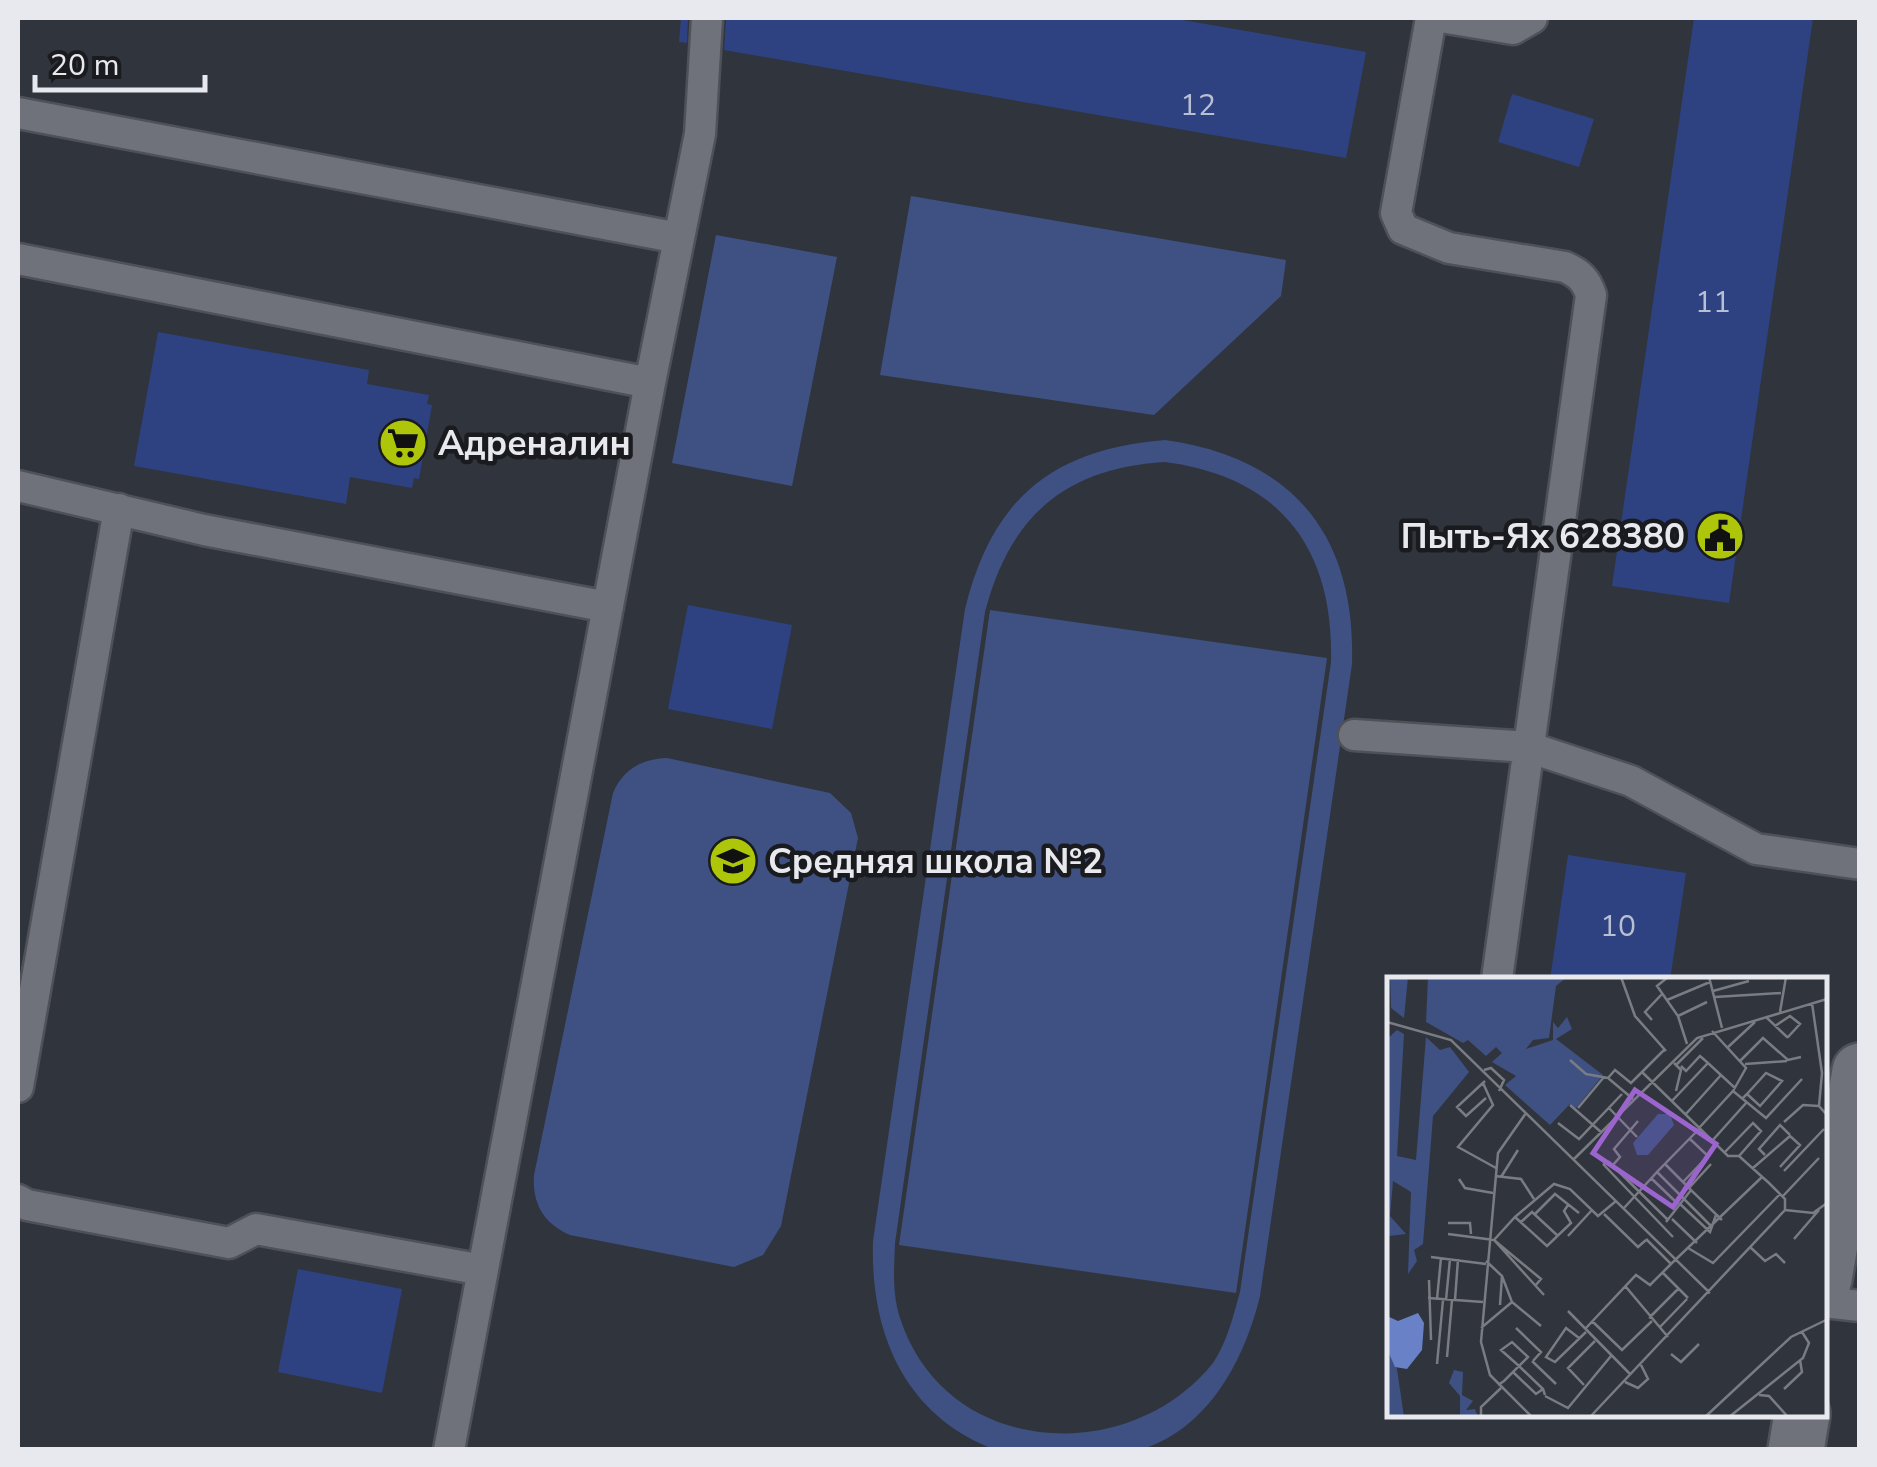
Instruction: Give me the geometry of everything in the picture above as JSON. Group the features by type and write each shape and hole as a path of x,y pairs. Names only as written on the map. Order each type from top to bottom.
{"street":[{"path":"1827,1262 1860,1070"},
{"path":"1796,1450 1802,1417"}],"lane":[{"path":"449,1450 700,134 707,18"},
{"path":"1431,18 1396,213 1402,229 1448,248 1565,267 1587,283 1590,296 1497,977"},
{"path":"1446,18 1513,29 1532,18"},
{"path":"18,112 679,238"},
{"path":"18,260 650,383"},
{"path":"18,486 204,530 608,607"},
{"path":"18,1087 119,509"},
{"path":"1354,735 1528,746 1631,780 1756,849 1860,864"},
{"path":"18,1200 27,1205 230,1243 256,1229 482,1270"},
{"path":"1827,1302 1860,1306"}],"shaded area":[{"path":"911,196 1286,260 1281,296 1154,415 880,375"},
{"path":"716,235 837,257 792,486 672,463"},
{"path":"1165,440 1210,450 1249,464 1281,485 1308,510 1328,541 1342,577 1350,618 1352,664 1260,1296 1245,1343 1206,1407 1167,1439 1129,1450 996,1450 964,1435 938,1416 899,1367 878,1307 873,1241 965,609 977,570 992,537 1033,486 1060,468 1125,445","holes":["1165,462 1205,470 1240,484 1269,502 1292,525 1310,553 1322,585 1331,662 1240,1292 1218,1355 1178,1397 1136,1420 1090,1432 1043,1432 997,1422 957,1399 923,1365 900,1318 895,1290 895,1243 985,612 996,578 1027,524 1047,503 1071,487 1098,474 1130,466"]},
{"path":"990,610 1327,658 1236,1293 899,1245"},
{"path":"667,758 830,793 851,813 858,838 781,1226 763,1255 734,1267 570,1235 547,1219 535,1195 534,1175 613,793 634,767"}],"building":[{"path":"681,18 688,18 687,43 679,42"},
{"path":"726,18 1171,18 1366,52 1346,158 724,50"},
{"path":"1694,18 1813,18 1729,603 1612,586"},
{"path":"1512,94 1594,119 1579,167 1498,142"},
{"path":"158,332 369,370 367,384 429,395 427,404 432,405 419,479 414,478 412,488 350,477 346,504 134,466"},
{"path":"688,605 792,625 772,729 668,709"},
{"path":"1568,855 1686,873 1670,977 1550,977"},
{"path":"298,1269 402,1289 382,1393 278,1372"}],"place":[{"name":"Адреналин","path":"403,443"},
{"name":"Пыть-Ях 628380","path":"1720,536"},
{"name":"Средняя школа №2","path":"733,861"}]}
